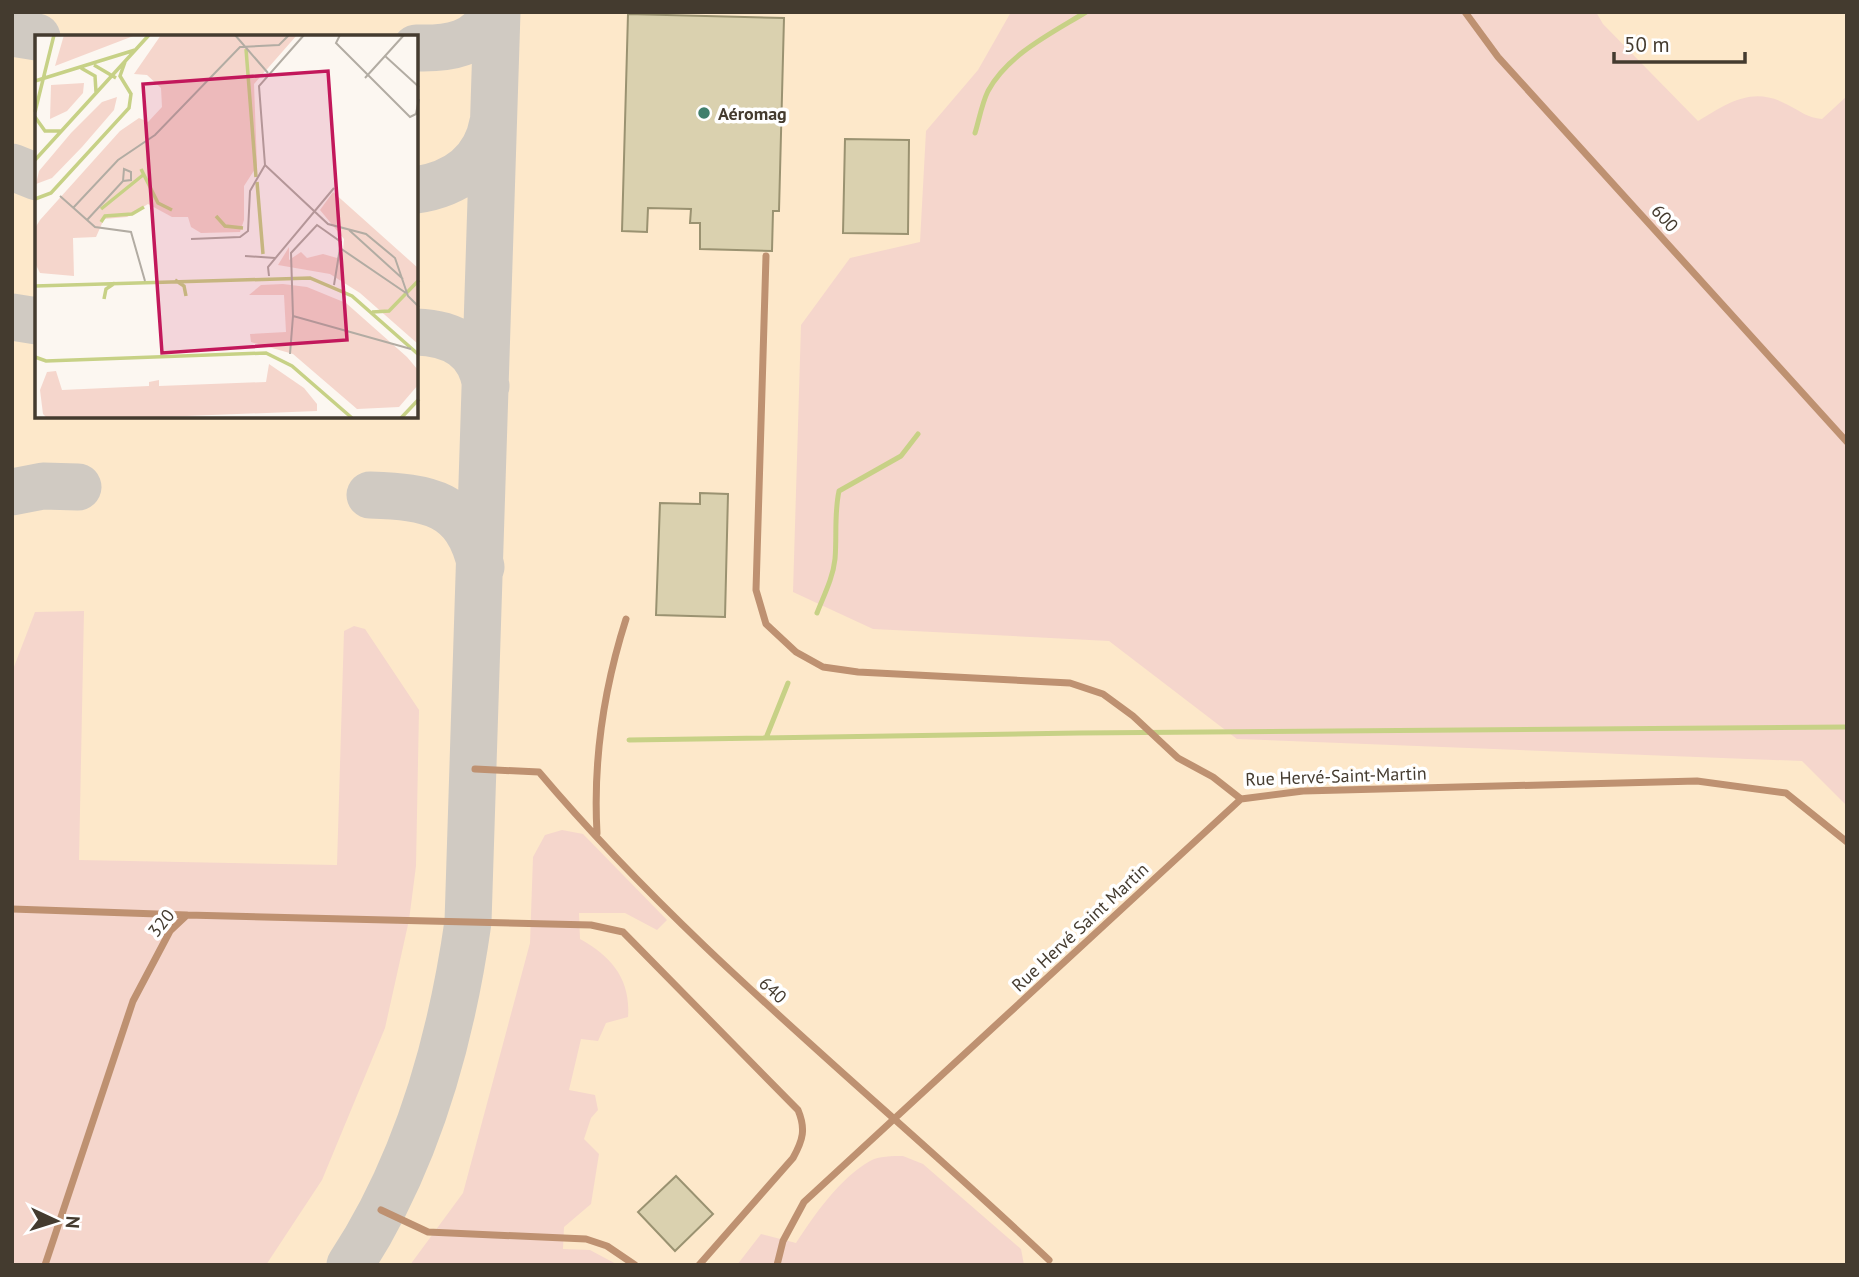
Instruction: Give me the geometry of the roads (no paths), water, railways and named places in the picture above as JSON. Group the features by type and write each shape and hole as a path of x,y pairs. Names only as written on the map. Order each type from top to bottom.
{"lane":[{"name":"600","path":"1465,12 1498,57 1847,442"},
{"name":"Rue Hervé-Saint-Martin","path":"766,256 756,590 766,624 796,652 823,667 858,672 1070,683 1103,694 1133,716 1178,758 1213,777 1241,799 1303,791 1697,781 1786,793 1847,842"},
{"path":"597,834 596,768 614,657 626,619"},
{"name":"640","path":"475,769 540,772 730,973 1049,1260"},
{"name":"Rue Hervé Saint Martin","path":"777,1265 783,1241 804,1202 1241,799"},
{"path":"12,909 187,915"},
{"name":"320","path":"45,1265 133,1001 170,931 187,915 591,925 623,932 798,1110 804,1124 803,1140 793,1158 699,1265"},
{"path":"381,1210 428,1232 586,1239 607,1246 635,1265"}],"waterway":[{"path":"975,133 988,91 1007,66 1045,36 1086,12"},
{"path":"817,613 834,566 839,491 901,456 918,434"},
{"path":"766,738 788,683"},
{"path":"629,740 1079,733 1847,727"}],"place":[{"name":"Aéromag","path":"704,113"}]}
